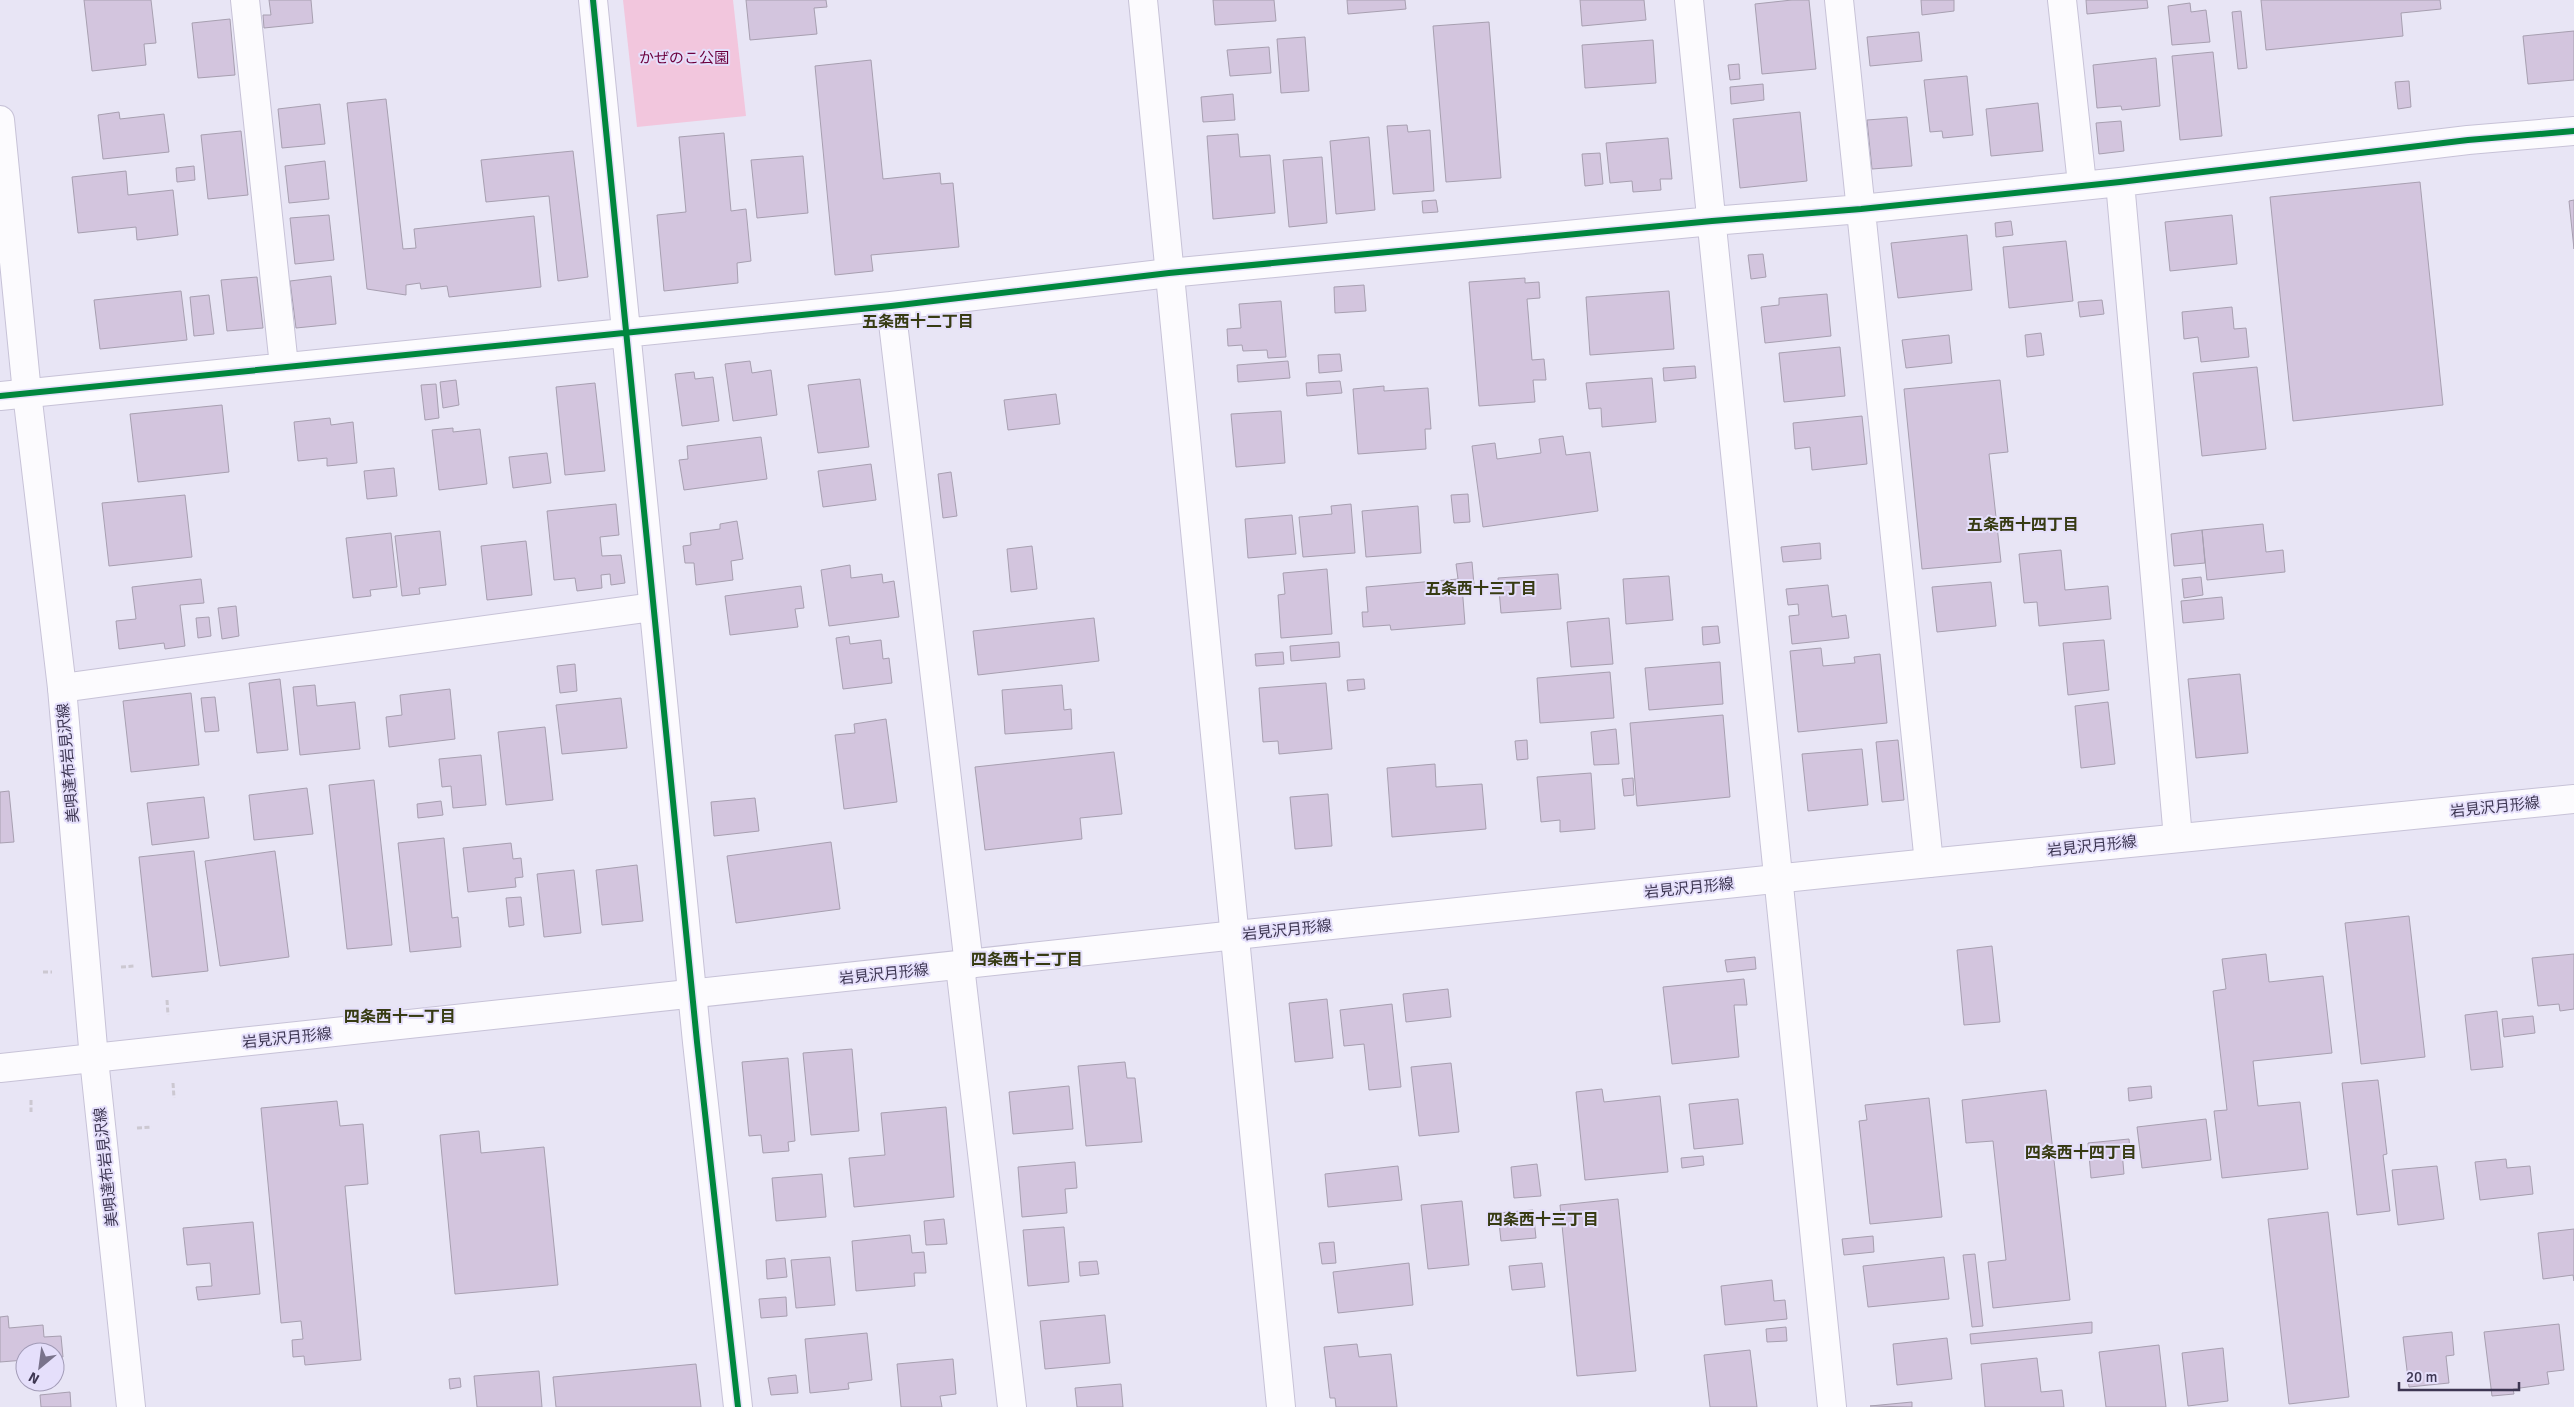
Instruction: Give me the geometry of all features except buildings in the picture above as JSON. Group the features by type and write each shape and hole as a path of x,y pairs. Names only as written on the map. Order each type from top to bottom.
{"street":[{"path":"245,0 284,366"},
{"path":"593,0 653,607 738,1407"},
{"path":"1143,0 1168,273 1236,935 1281,1407"},
{"path":"1689,0 1832,1407"},
{"path":"1839,0 1929,863"},
{"path":"2062,0 2082,184"},
{"name":"美唄達布岩見沢線","path":"0,120 28,394 62,688 94,1059 131,1407"},
{"path":"0,396 891,306 1168,273 1712,221 1861,209 2082,184 2120,182 2458,141 2574,130"},
{"path":"2120,182 2178,838"},
{"path":"891,306 1012,1407"},
{"path":"62,688 653,607"},
{"name":"岩見沢月形線","path":"0,1068 1236,935 1929,863 2574,799"}],"green space":[{"name":"かぜのこ公園","path":"623,0 733,0 746,116 637,127"}],"cycle path":[{"path":"593,0 697,1042 738,1407"},
{"path":"0,396 891,306 1169,273 1712,221 1861,209 2120,182 2468,140 2574,131"}],"district":[{"name":"五条西十二丁目","path":"918,322"},
{"name":"五条西十四丁目","path":"2023,525"},
{"name":"五条西十三丁目","path":"1481,589"},
{"name":"四条西十二丁目","path":"1027,960"},
{"name":"四条西十一丁目","path":"400,1017"},
{"name":"四条西十四丁目","path":"2081,1153"},
{"name":"四条西十三丁目","path":"1543,1220"}]}
